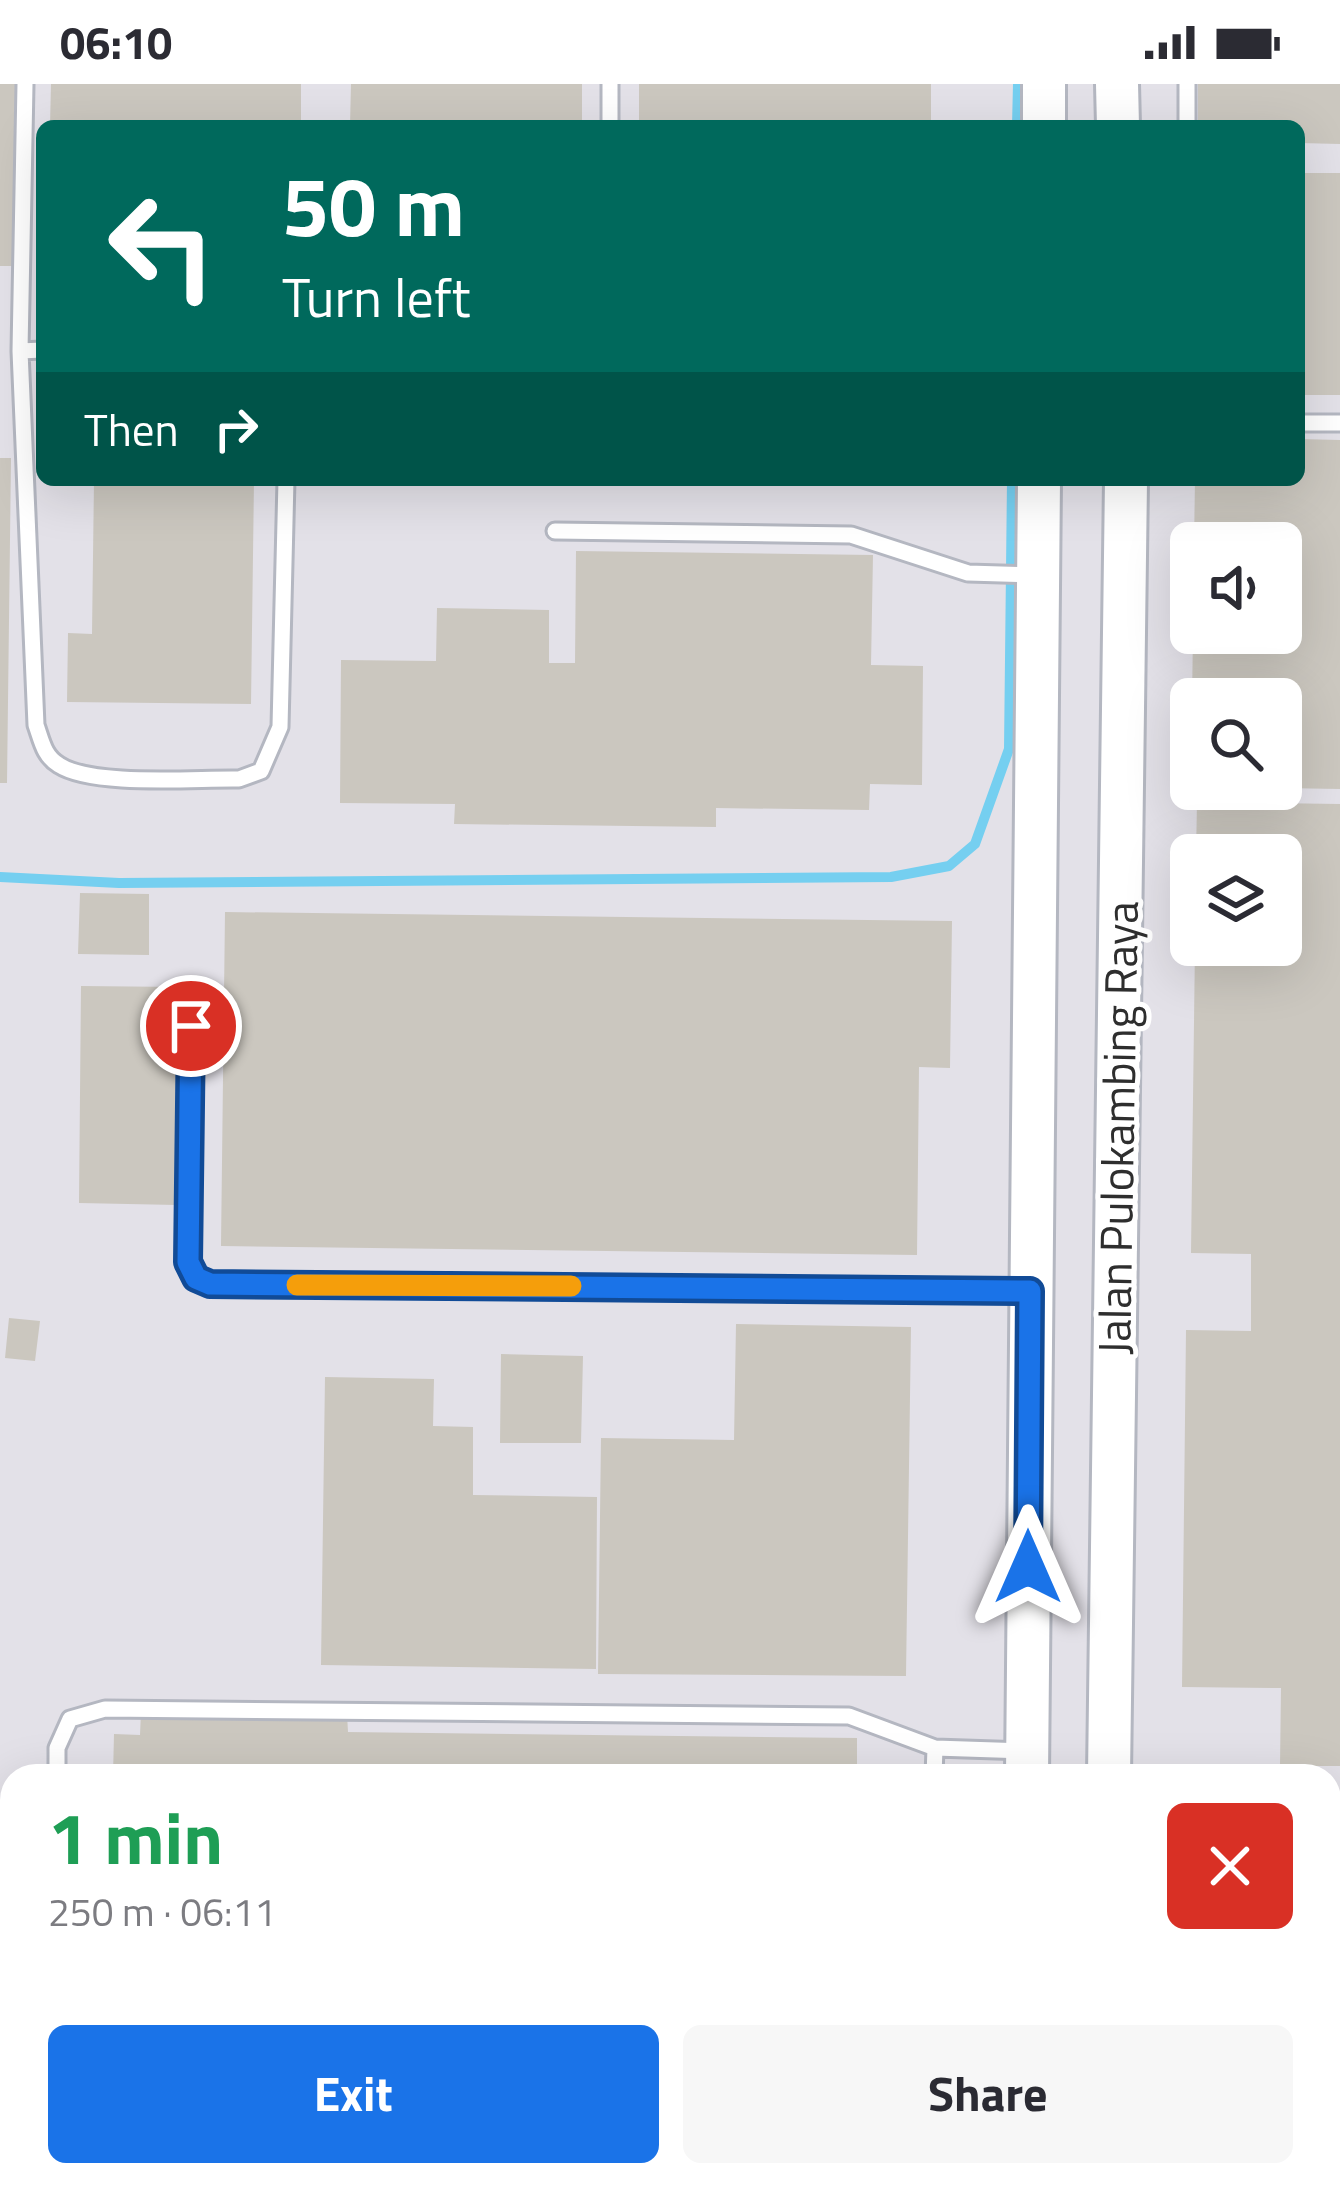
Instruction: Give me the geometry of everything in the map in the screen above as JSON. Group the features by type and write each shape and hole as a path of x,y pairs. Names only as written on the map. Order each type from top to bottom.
{"street":[{"path":"1044,84 1044,120"},
{"path":"1117,84 1118,120"},
{"name":"Jalan Pulokambing Raya","path":"1027,1764 1028,575 1038,486"},
{"name":"Jalan Pulokambing Raya","path":"1109,1764 1126,486"}],"lane":[{"path":"26,84 20,351 36,725 47,755 64,769 92,776 239,779 261,771 280,727 286,486"},
{"path":"610,84 610,120"},
{"path":"1187,84 1187,120"},
{"path":"20,351 36,350"},
{"path":"1305,423 1340,423"},
{"path":"555,531 851,536 968,573 1028,575"},
{"path":"191,1026 188,1262 196,1278 210,1284 1030,1291"},
{"path":"57,1764 57,1748 70,1719 105,1708 633,1709 849,1716 935,1748 1027,1764"},
{"path":"934,1764 935,1748"}],"shaded area":[{"path":"0,84 1340,84 1340,1764 0,1764"}],"building":[{"path":"0,84 17,84 15,266 0,266"},
{"path":"51,84 301,84 301,120 50,120"},
{"path":"351,84 582,84 582,120 350,120"},
{"path":"639,84 931,84 931,120 639,120"},
{"path":"1198,84 1340,84 1340,144 1305,143 1305,120 1198,120"},
{"path":"1305,173 1340,173 1340,395 1305,395"},
{"path":"1305,439 1340,440 1340,789 1302,788 1302,678 1192,678 1193,654 1302,654 1302,522 1194,522 1195,486 1305,486"},
{"path":"0,458 11,458 7,783 0,783"},
{"path":"94,486 254,486 251,704 67,702 68,633 92,634"},
{"path":"576,551 873,555 871,665 923,666 922,785 870,784 869,810 716,808 716,827 454,824 455,804 340,803 341,660 436,661 437,608 549,610 549,663 575,663"},
{"path":"1302,803 1340,804 1340,1764 1280,1764 1281,1688 1182,1687 1186,1330 1251,1331 1251,1254 1191,1253 1195,966 1302,966 1302,834 1196,834 1197,810 1302,810"},
{"path":"80,893 149,894 149,955 78,954"},
{"path":"225,912 952,921 950,1068 919,1067 917,1255 221,1246"},
{"path":"81,986 180,987 177,1205 79,1203"},
{"path":"9,1318 40,1321 35,1361 5,1358"},
{"path":"736,1324 911,1327 906,1676 598,1674 601,1438 734,1440"},
{"path":"501,1354 583,1356 581,1443 500,1443"},
{"path":"325,1377 434,1379 433,1426 473,1427 473,1495 597,1497 596,1669 321,1665"},
{"path":"141,1712 347,1714 348,1732 857,1738 857,1764 113,1764 114,1734 140,1735"}],"waterway":[{"path":"1017,120 1018,84"},
{"path":"0,877 119,883 891,877 949,866 975,844 1009,749 1012,486"}],"slow traffic":[{"path":"297,1285 571,1286"}],"route":[{"path":"191,1026 188,1262 196,1278 210,1284 1030,1291 1028,1567"}]}
